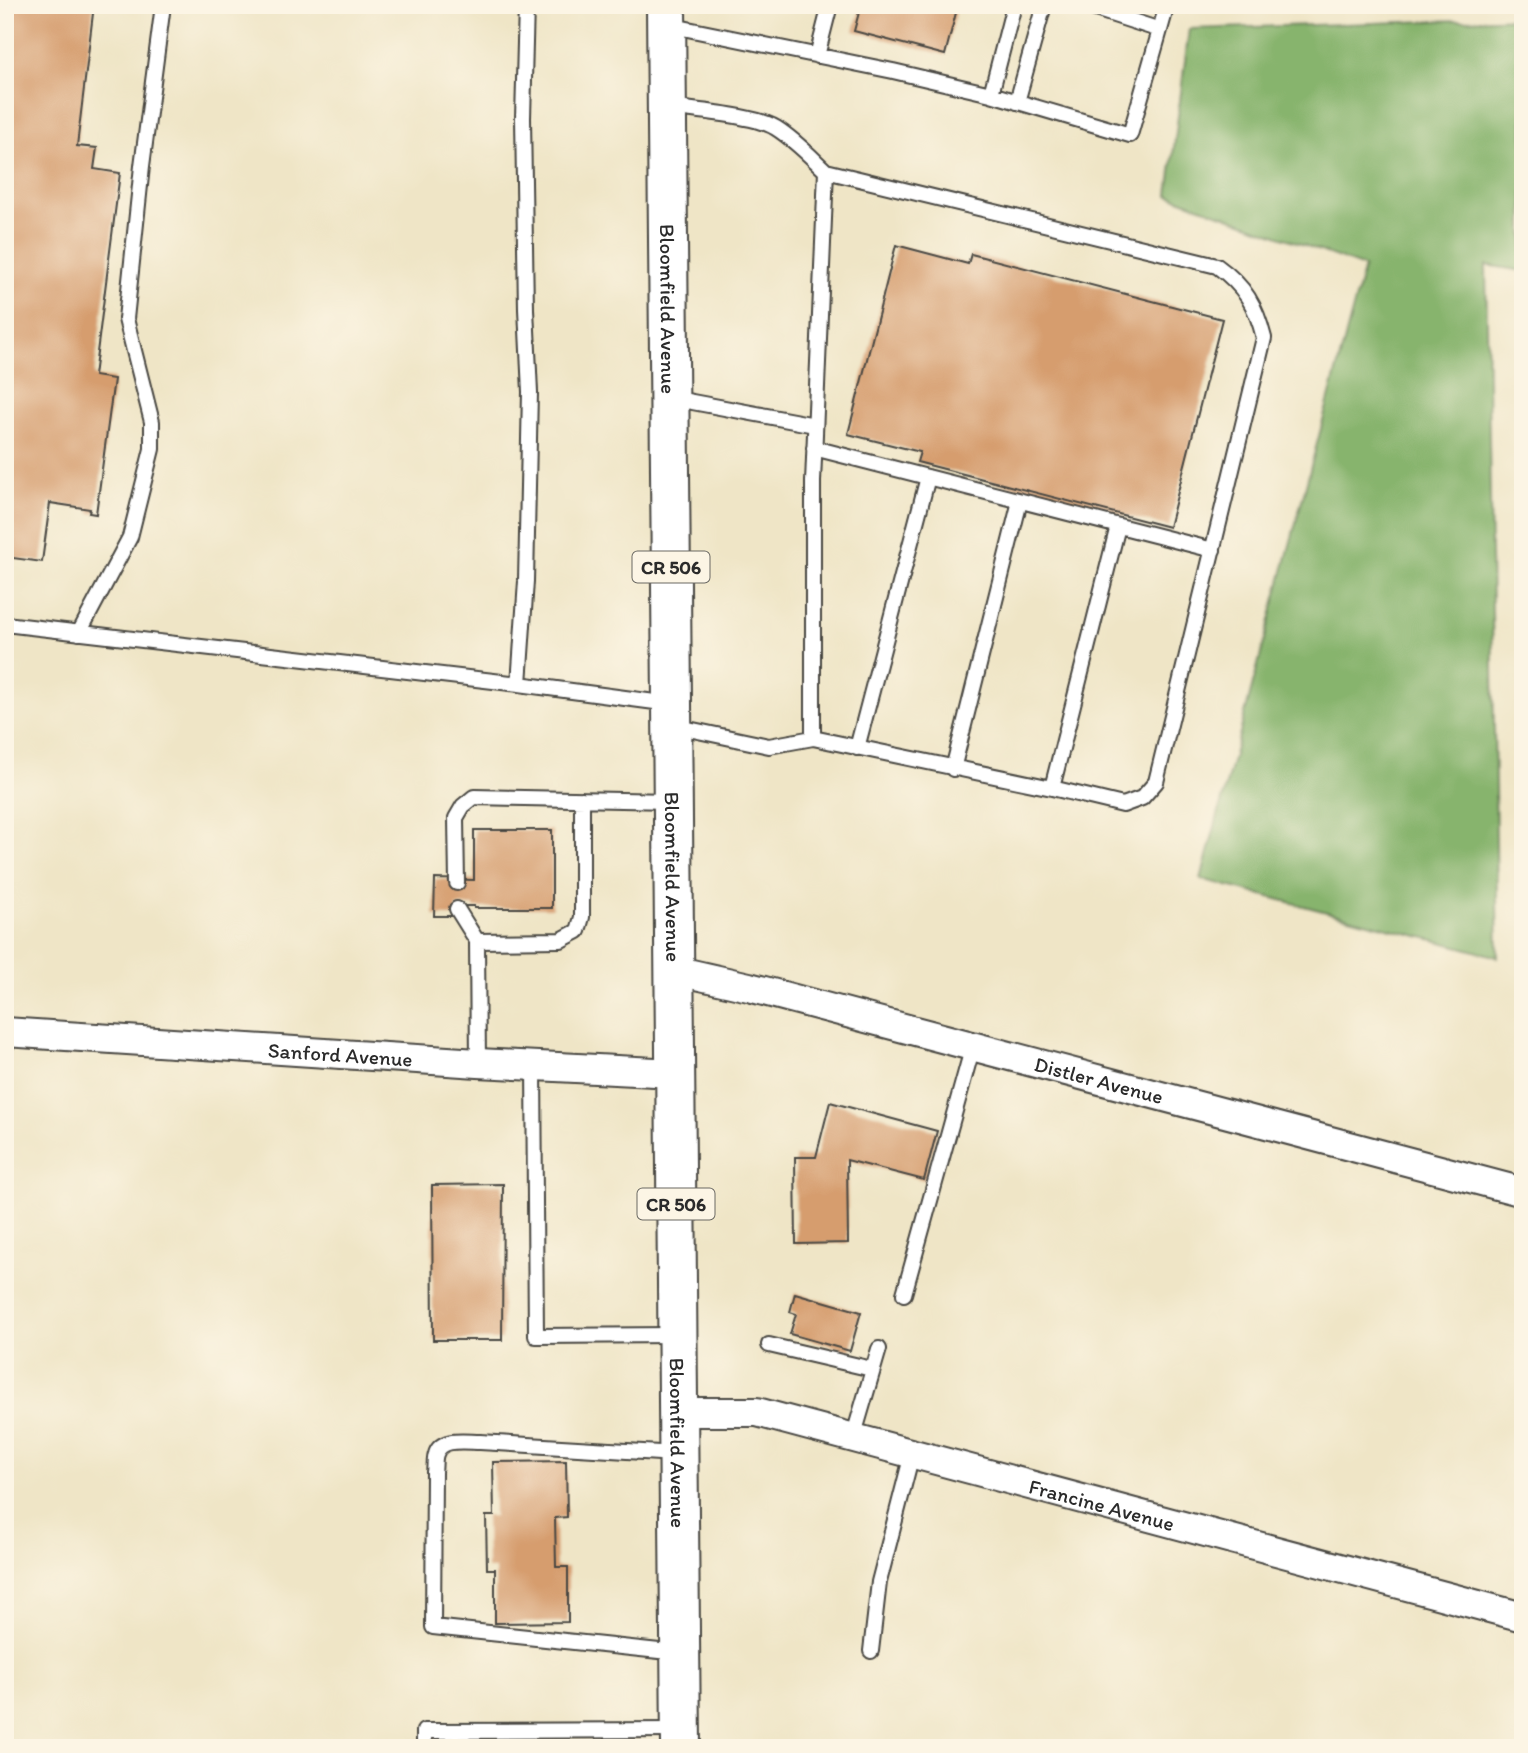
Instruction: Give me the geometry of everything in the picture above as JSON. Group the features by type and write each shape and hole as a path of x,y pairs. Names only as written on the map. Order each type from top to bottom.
{"main road":[{"name":"Bloomfield Avenue","path":"666,15 681,1739"}],"street":[{"name":"Distler Avenue","path":"674,970 749,987 1523,1192"},
{"name":"Sanford Avenue","path":"5,1032 675,1073"},
{"name":"Francine Avenue","path":"678,1412 757,1412 1523,1617"}],"lane":[{"path":"79,633 130,537 152,449 152,422 126,319 140,179 163,5"},
{"path":"519,684 526,581 530,392 523,118 526,5"},
{"path":"817,56 830,5"},
{"path":"990,94 1014,5"},
{"path":"1017,102 1044,5"},
{"path":"1083,5 1160,30"},
{"path":"666,15 817,56 990,94 1130,135 1167,5"},
{"path":"5,624 519,684 672,715 769,746 813,738 1123,805 1142,799 1156,782 1264,338 1257,312 1235,279 1217,266 825,171 803,149 774,127 730,116 667,107"},
{"path":"813,738 814,448 825,171"},
{"path":"669,398 815,425"},
{"path":"814,448 1213,550"},
{"path":"858,748 928,477"},
{"path":"954,769 1020,501"},
{"path":"1052,788 1118,526"},
{"path":"457,883 456,818 463,806 474,797 672,801"},
{"path":"477,941 561,940 578,931 582,917 582,799"},
{"path":"457,909 477,941 478,1063"},
{"path":"904,1294 973,1046"},
{"path":"534,1064 536,1336 677,1335"},
{"path":"769,1345 872,1369"},
{"path":"853,1438 879,1349"},
{"path":"678,1454 480,1443 450,1442 441,1446 436,1454 434,1472 433,1627 680,1654"},
{"path":"871,1651 879,1582 912,1454"},
{"path":"424,1748 424,1731 681,1739"}],"green space":[{"path":"1523,18 1523,271 1486,265 1498,957 1201,879 1364,267 1168,195 1189,29"}],"building":[{"path":"5,5 94,5 77,146 97,148 94,169 120,173 94,376 114,379 96,514 89,513 90,509 50,503 42,562 5,557"},
{"path":"861,5 958,5 945,55 854,31"},
{"path":"896,245 968,264 971,254 1222,319 1169,527 917,462 920,452 848,434"},
{"path":"474,830 552,830 552,908 456,906 456,916 434,916 435,879 474,880"},
{"path":"830,1102 937,1131 924,1180 847,1160 848,1243 796,1244 795,1157 816,1157"},
{"path":"503,1184 502,1340 433,1340 432,1185"},
{"path":"795,1293 861,1312 850,1351 790,1334 796,1314 790,1312"},
{"path":"566,1461 567,1517 555,1518 556,1567 568,1567 568,1622 495,1623 495,1569 487,1569 486,1516 494,1516 493,1462"},
{"path":"443,1744 513,1744 513,1748 443,1748"}]}
